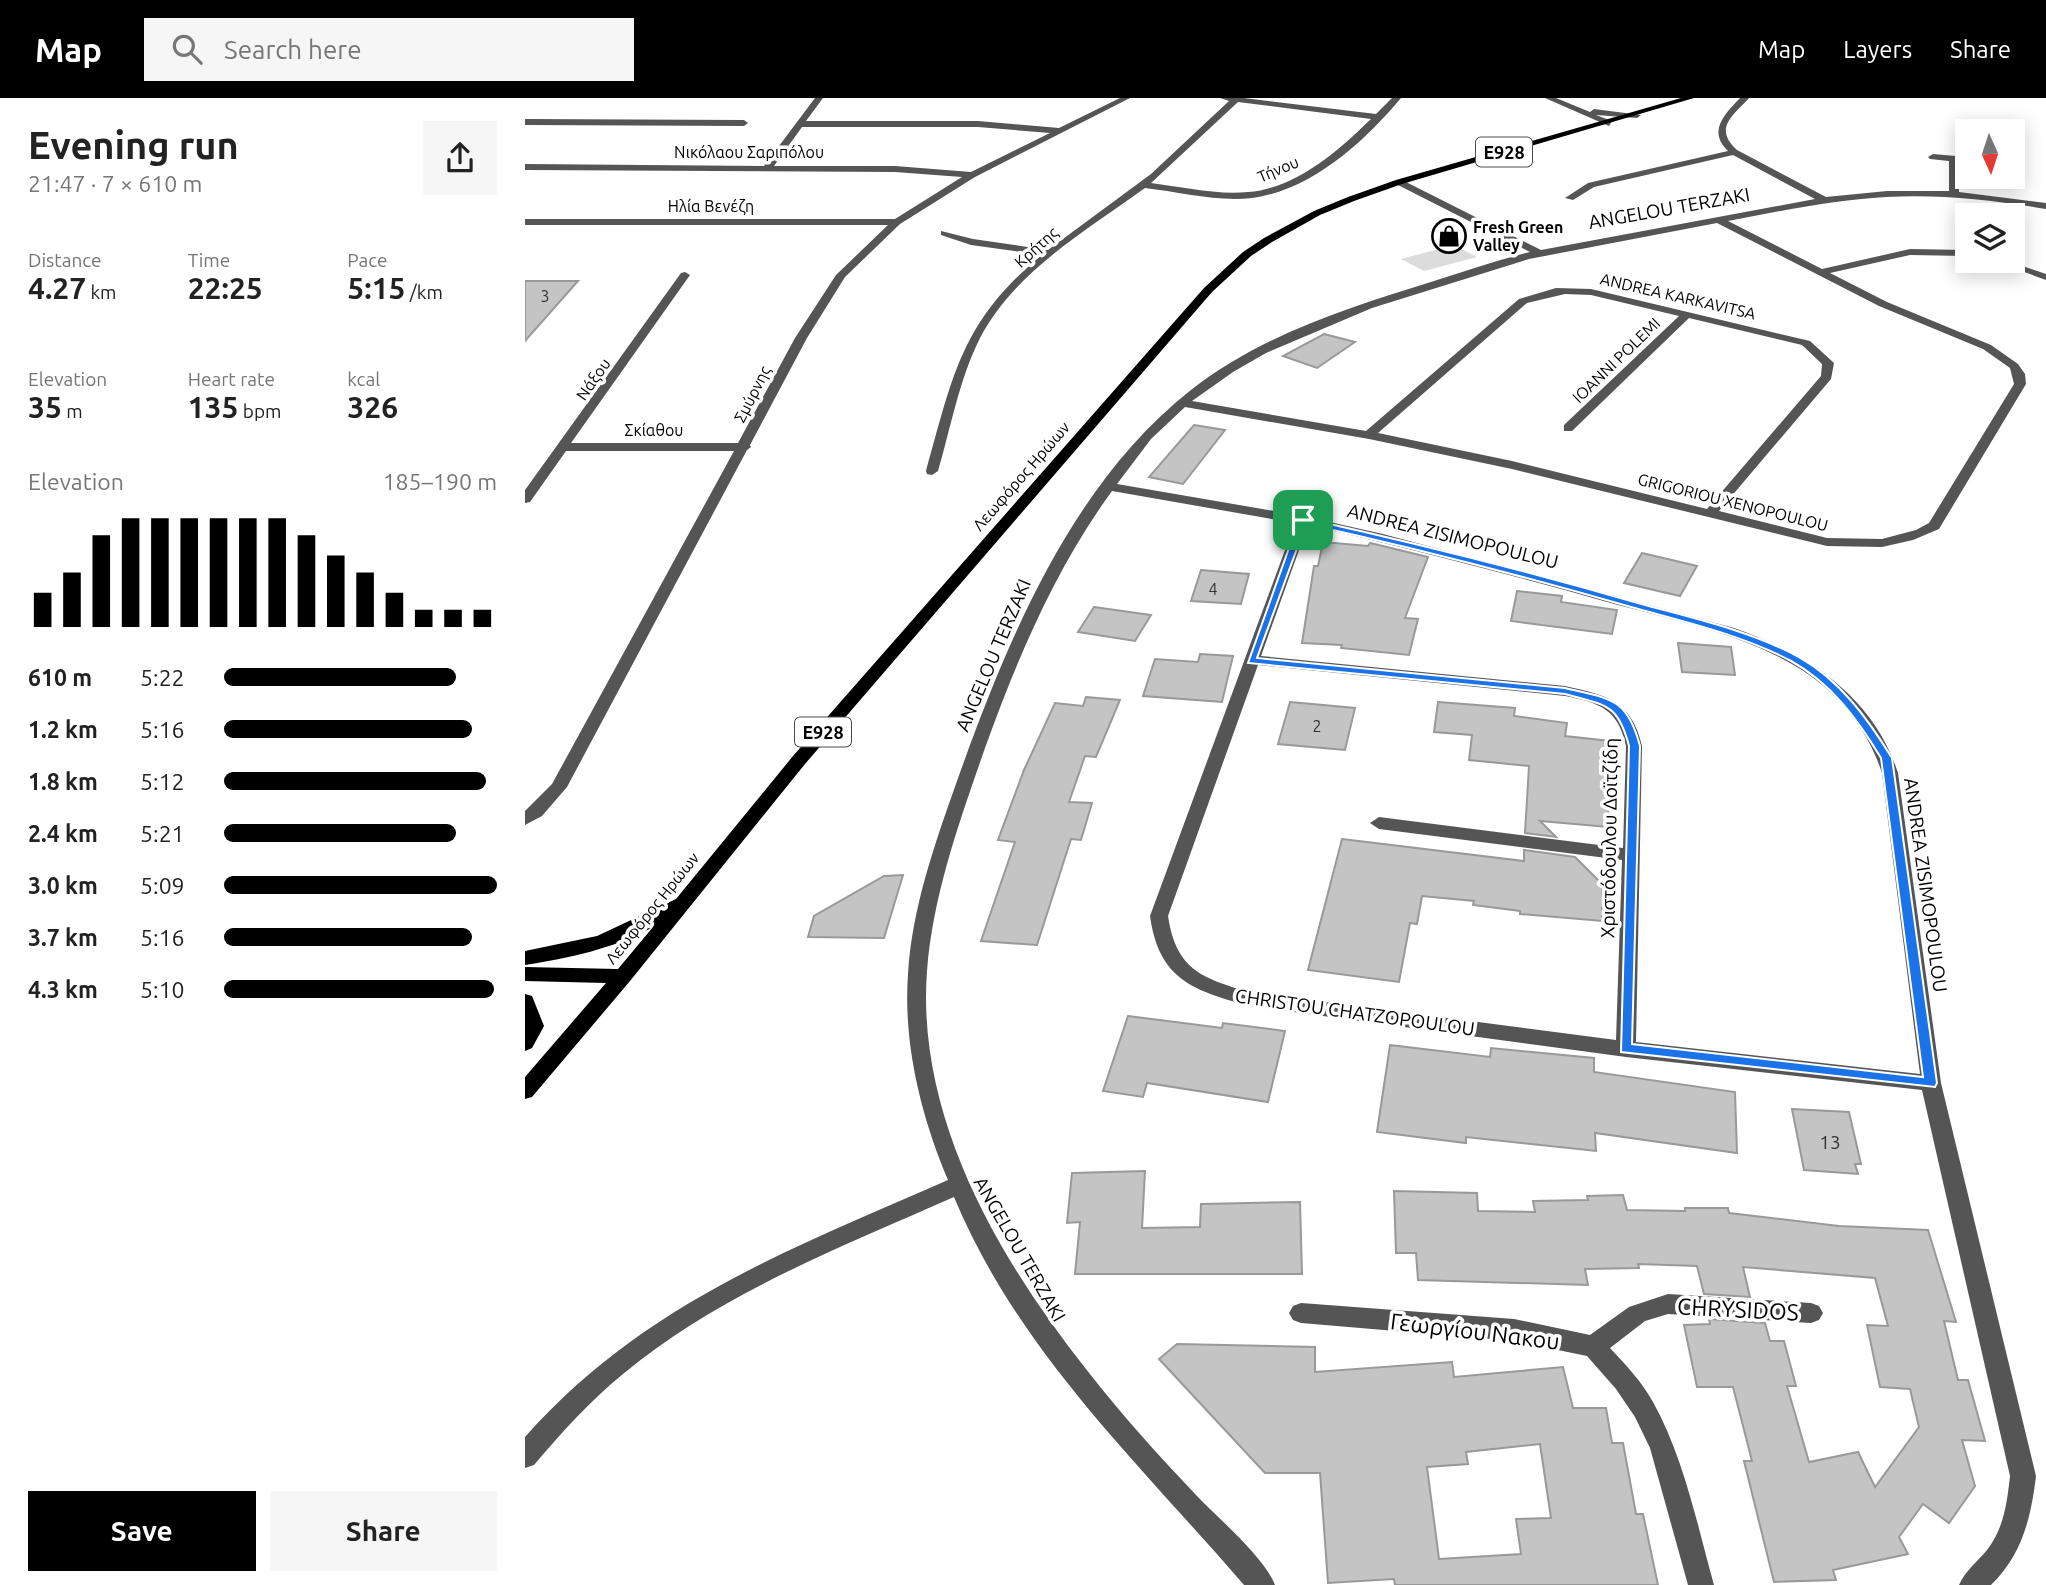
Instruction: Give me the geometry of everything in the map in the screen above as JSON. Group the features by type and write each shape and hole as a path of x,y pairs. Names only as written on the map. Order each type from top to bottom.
{"main road":[{"name":"Λεωφόρος Ηρώων","path":"525,1091 623,976 799,760 1208,290 1247,254 1290,227 1351,199 1399,182 1690,98"},
{"path":"525,958 570,952 619,937 688,897"},
{"path":"525,974 623,976"},
{"path":"525,1001 534,1026 525,1043"}],"street":[{"path":"768,167 819,98"},
{"name":"Σμύρνης","path":"525,819 536,812 559,787 745,447 801,338 834,284 897,222 972,175 1126,98"},
{"path":"1221,98 1378,117"},
{"name":"Τήνου","path":"1144,185 1222,195 1265,193 1286,185 1339,155 1397,98"},
{"path":"1549,98 1609,123"},
{"path":"1745,98 1724,119 1721,128 1723,141 1734,152 1826,201"},
{"name":"Κρήτης","path":"933,471 972,345 985,322 1048,253 1144,185 1235,100"},
{"path":"1573,108 1637,115"},
{"path":"525,122 744,123"},
{"path":"802,124 978,124 1063,131"},
{"path":"1570,198 1591,185 1734,152"},
{"path":"1933,157 1954,159 1954,194"},
{"name":"Νικόλαου Σαριπόλου","path":"525,167 895,169 972,175"},
{"path":"1399,182 1539,253"},
{"name":"ANGELOU TERZAKI","path":"1262,1585 1132,1444 1058,1354 996,1258 957,1186 933,1108 919,1046 919,948 929,897 971,766 1028,615 1063,550 1139,446 1182,403 1258,353 1345,312 1539,253 1826,201 1888,194 1954,194 2046,206"},
{"name":"GRIGORIOU XENOPOULOU","path":"1182,403 1369,435 1512,465 1802,537 1853,545 1878,544 1917,536 1934,526 2020,384 2019,374 2014,366 1987,346 1883,304 1719,220"},
{"name":"Ηλία Βενέζη","path":"525,222 897,222"},
{"path":"946,233 971,242 1048,253"},
{"path":"1818,273 1914,251 1955,252"},
{"path":"2025,270 2046,277"},
{"name":"Νάξου","path":"525,499 685,275"},
{"name":"ANDREA KARKAVITSA","path":"1369,435 1523,301 1555,291 1581,291 1806,343 1822,355 1830,371 1710,513"},
{"name":"IOANNI POLEMI","path":"1568,428 1686,315"},
{"name":"Σκίαθου","path":"564,447 745,447"},
{"name":"ANDREA ZISIMOPOULOU","path":"1108,486 1303,520 1395,541 1740,635 1796,660 1822,678 1862,718 1886,758 1931,1083 2023,1476 2019,1516 2006,1549 1972,1585"},
{"name":"CHRISTOU CHATZOPOULOU","path":"1303,520 1159,916 1165,952 1187,976 1201,984 1249,999 1626,1049 1931,1083"},
{"name":"Χριστόδουλου Δοϊτζίδη","path":"1251,660 1565,691 1603,701 1618,709 1632,733 1635,746 1626,1049"},
{"path":"1379,823 1631,855"},
{"path":"525,1456 582,1395 612,1368 652,1339 788,1261 957,1186"},
{"name":"CHRYSIDOS","path":"1594,1347 1628,1318 1651,1306 1668,1304 1811,1313"},
{"name":"Γεωργίου Νακου","path":"1301,1313 1514,1330 1594,1347"},
{"path":"1594,1347 1625,1381 1662,1447 1702,1585"}],"shaded area":[{"path":"1454,245 1477,257 1424,271 1401,259"}],"building":[{"path":"525,281 578,281 525,341"},
{"path":"1324,334 1355,342 1317,368 1283,356"},
{"path":"1194,425 1225,430 1183,484 1149,477"},
{"path":"1323,542 1368,546 1370,543 1428,557 1405,618 1418,619 1409,655 1341,648 1342,645 1302,643 1314,566 1318,566"},
{"path":"1642,553 1697,566 1680,596 1624,583"},
{"path":"1201,570 1249,574 1241,604 1191,601"},
{"path":"1517,591 1562,596 1561,602 1617,610 1612,634 1511,621"},
{"path":"1094,607 1151,615 1135,641 1078,632"},
{"path":"1678,643 1731,647 1735,675 1682,672"},
{"path":"1200,654 1233,656 1222,702 1143,696 1155,659 1198,662"},
{"path":"1086,697 1120,700 1096,757 1085,756 1069,802 1092,803 1081,840 1071,839 1037,945 981,941 1015,842 998,840 1024,770 1055,703 1083,706"},
{"path":"1290,702 1355,708 1345,750 1278,744"},
{"path":"1438,702 1515,708 1514,716 1567,723 1565,736 1610,741 1608,827 1540,821 1556,837 1525,833 1529,766 1469,760 1472,735 1434,732"},
{"path":"1342,839 1524,861 1524,850 1575,857 1602,884 1602,921 1520,914 1520,911 1473,905 1474,901 1422,896 1417,924 1410,923 1399,982 1308,970"},
{"path":"903,875 884,938 808,937 814,916 884,876"},
{"path":"1128,1016 1222,1028 1223,1023 1285,1031 1268,1102 1147,1083 1143,1097 1103,1091"},
{"path":"1390,1045 1490,1057 1491,1048 1594,1058 1594,1072 1735,1092 1737,1153 1595,1133 1596,1151 1466,1137 1466,1143 1377,1132"},
{"path":"1792,1109 1849,1112 1861,1164 1855,1164 1858,1174 1804,1170"},
{"path":"1145,1171 1142,1228 1200,1227 1201,1204 1300,1202 1302,1274 1075,1274 1080,1222 1067,1223 1072,1173"},
{"path":"1394,1191 1477,1193 1478,1211 1535,1212 1533,1201 1588,1200 1587,1196 1623,1195 1627,1210 1685,1211 1685,1208 1728,1208 1729,1213 1839,1226 1928,1230 1956,1322 1944,1321 1958,1380 1968,1380 1985,1441 1962,1440 1975,1486 1949,1523 1923,1504 1899,1537 1908,1554 1833,1570 1836,1580 1774,1582 1744,1461 1752,1461 1733,1387 1697,1387 1684,1325 1710,1324 1709,1319 1765,1323 1770,1341 1784,1341 1796,1386 1787,1386 1809,1462 1858,1452 1875,1487 1919,1427 1910,1389 1880,1387 1867,1325 1888,1326 1875,1278 1743,1267 1750,1297 1704,1294 1697,1266 1638,1264 1639,1268 1585,1269 1588,1285 1418,1280 1416,1253 1396,1253"},
{"path":"1177,1344 1315,1347 1315,1372 1452,1362 1454,1377 1563,1367 1573,1408 1606,1408 1612,1443 1623,1443 1636,1514 1643,1514 1658,1585 1395,1585 1394,1579 1328,1583 1320,1473 1265,1473 1159,1359","holes":["1540,1444 1551,1518 1516,1519 1521,1554 1439,1559 1427,1467 1468,1464 1466,1452"]}],"place":[{"name":"Fresh Green Valley","path":"1449,236"}],"route":[{"path":"1303,520 1574,588 1740,635 1796,660 1822,678 1862,718 1886,758 1931,1083 1626,1049 1635,746 1624,715 1603,701 1565,691 1251,660 1303,520"}]}
